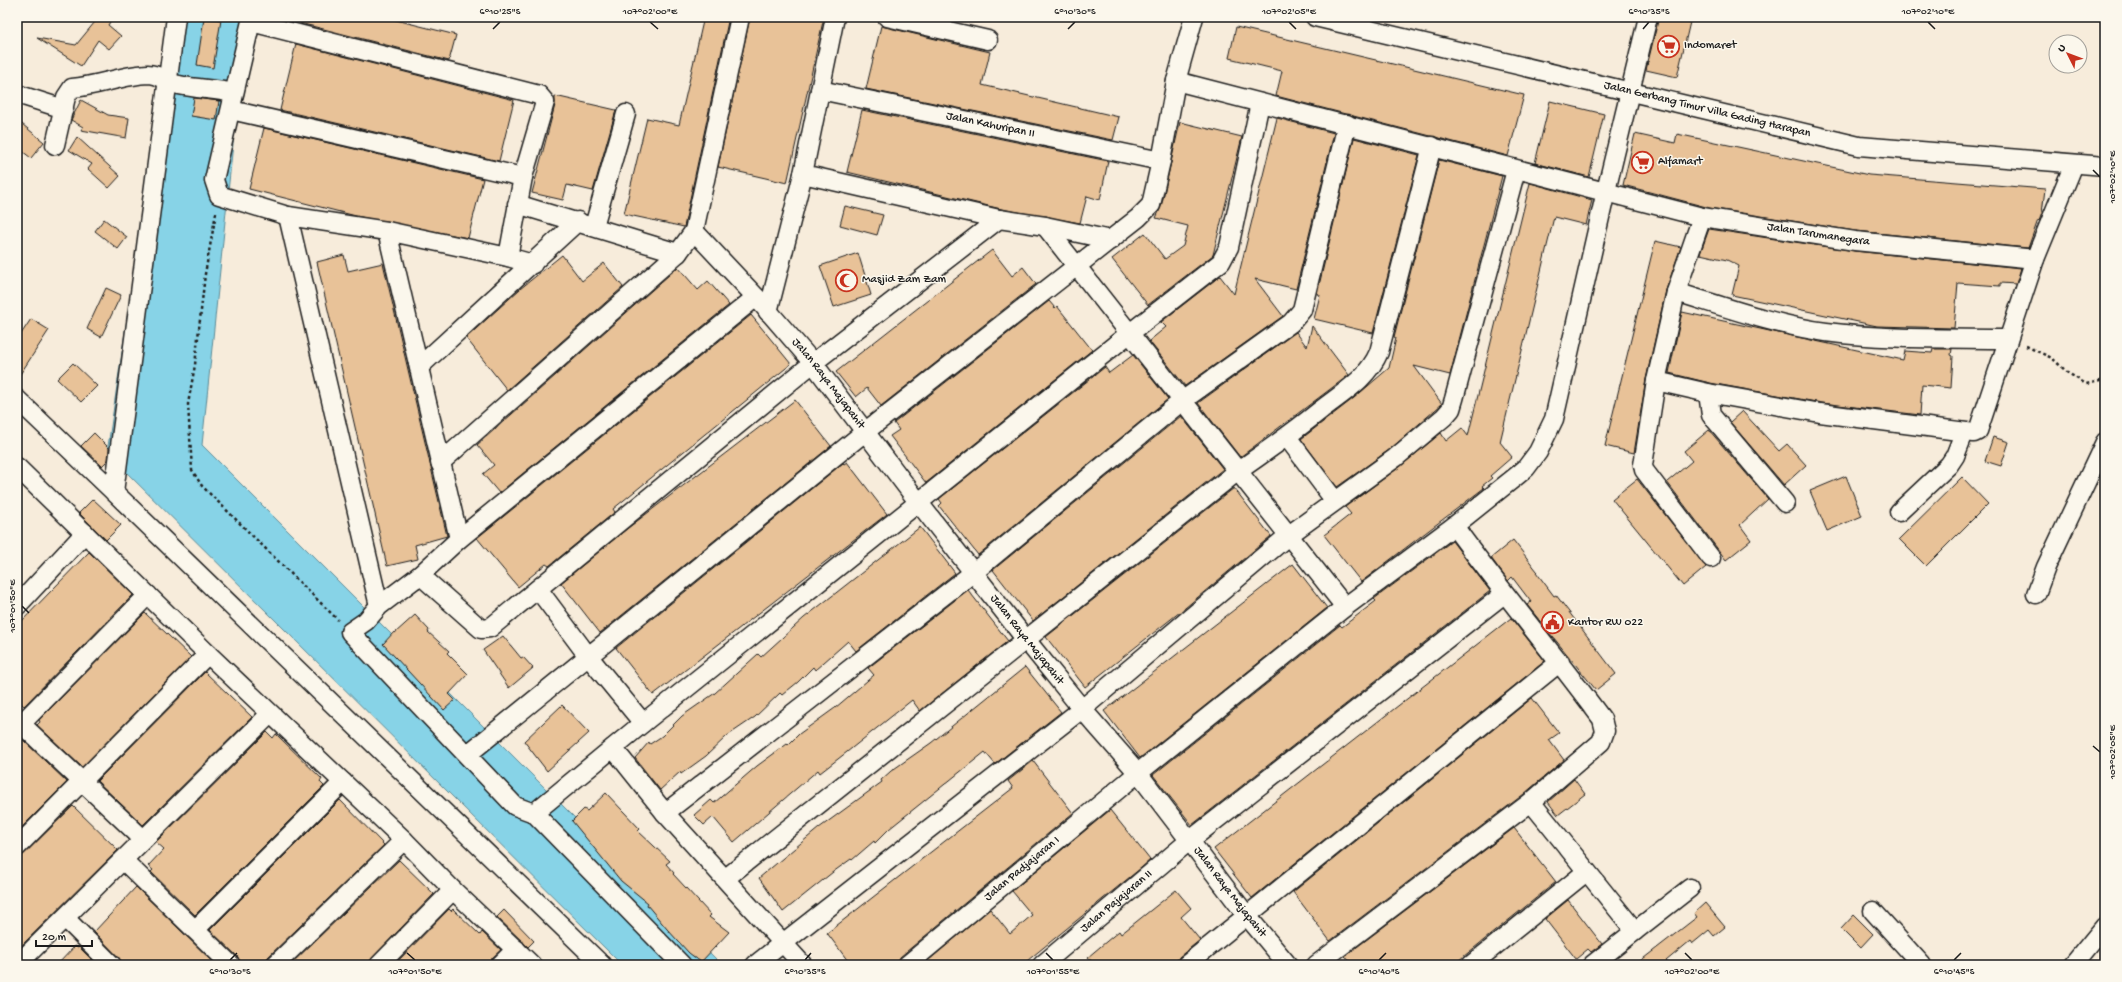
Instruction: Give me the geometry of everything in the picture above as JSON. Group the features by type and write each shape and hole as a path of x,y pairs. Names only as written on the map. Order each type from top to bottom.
{"street":[{"path":"114,492 173,83 176,17"},
{"path":"440,463 678,253 694,231 740,17"},
{"path":"768,312 803,174 835,17"},
{"path":"887,17 988,40"},
{"path":"468,754 866,431 1111,240 1138,218 1151,205 1176,81 1194,17"},
{"name":"Jalan Gerbang Timur Villa Gading Harapan","path":"1315,17 1860,146 2105,166"},
{"name":"Jalan Padjajaran I","path":"907,965 1138,773 1345,606 1454,526 1526,468 1538,452 1554,419 1606,191 1648,17"},
{"path":"508,257 522,177 545,102 539,95 252,20 214,180 220,195 288,216 387,231 508,257 533,264"},
{"path":"55,145 66,97 72,88 147,74 157,74 173,83 213,88 232,101 522,177"},
{"name":"Jalan Tarumanegara","path":"1176,81 1702,217 1856,241 2035,259"},
{"name":"Jalan Kahuripan II","path":"820,90 1161,161"},
{"path":"17,94 64,109"},
{"path":"534,813 643,723 1130,333 1221,262 1229,247 1260,103"},
{"path":"419,367 533,264 586,224 626,114"},
{"path":"665,813 974,572 1182,401 1291,322 1302,310 1346,124"},
{"path":"726,878 1027,641 1238,471 1287,437 1362,378 1374,364 1380,352 1432,146"},
{"path":"1656,381 1708,393 1820,414 1974,434 1978,431 2035,259 2074,164"},
{"path":"755,965 1082,709 1289,535 1395,458 1444,417 1451,409 1516,170"},
{"path":"803,174 999,219 1045,226 1111,240"},
{"path":"517,204 678,253"},
{"path":"288,216 379,606"},
{"path":"1702,217 1676,292 1656,381 1643,458 1644,470 1711,558"},
{"path":"420,575 481,630 490,628 813,363 999,219"},
{"path":"1045,226 1078,265 1182,401 1345,606"},
{"path":"387,231 440,463 459,539"},
{"name":"Jalan Raya Majapahit","path":"694,231 756,296 768,312 813,363 866,431 919,503 1027,641 1082,709 1138,773 1247,916 1288,965"},
{"path":"1676,292 1772,320 1826,332 1868,335 2008,339"},
{"path":"682,965 534,813 515,806 468,754 355,640 350,632 366,621 379,606 420,575 459,539 756,296"},
{"path":"1708,393 1711,415 1786,503"},
{"path":"18,402 114,492 602,965"},
{"path":"1898,512 1949,465 1955,456 1964,433"},
{"path":"1287,437 1335,501"},
{"path":"2036,594 2046,567 2105,442"},
{"path":"17,467 270,714 404,840 453,890 532,965"},
{"path":"1316,965 1531,802 1601,742 1605,731 1602,720 1560,662 1504,594 1454,526"},
{"path":"21,595 85,533"},
{"path":"538,589 588,656 643,723"},
{"name":"Jalan Pajajaran II","path":"1045,964 1189,841 1504,594"},
{"path":"143,839 18,724 148,596"},
{"path":"17,847 208,654"},
{"path":"1186,965 1560,662"},
{"path":"17,965 270,714"},
{"path":"613,748 665,813 726,878 803,965"},
{"path":"195,930 343,782"},
{"path":"1531,802 1635,931"},
{"path":"275,965 404,840"},
{"path":"123,860 231,965"},
{"path":"1471,965 1586,872"},
{"path":"1592,965 1690,888"},
{"path":"379,965 453,890"},
{"path":"1873,911 1922,965"},
{"path":"64,918 112,965"},
{"path":"2073,965 2105,926"},
{"path":"500,965 516,949"}],"path":[{"path":"220,195 205,274 195,365 188,398 192,470 202,486 350,632"},
{"path":"2008,339 2052,358 2068,373 2086,384 2105,380"}],"water":[{"path":"172,17 246,17 202,445 722,965 622,965 107,453"}],"building":[{"path":"99,17 113,17 108,25 121,36 109,49 98,40 81,66 37,38 76,45"},
{"path":"301,17 384,17 456,35 449,61 300,23"},
{"path":"704,17 729,17 684,227 624,214 647,118 679,125"},
{"path":"750,17 824,17 787,183 718,167"},
{"name":"Indomaret","path":"1659,17 1670,17 1690,22 1677,77 1646,70"},
{"path":"204,18 221,20 213,68 197,65"},
{"path":"881,26 990,52 982,85 1119,117 1113,140 866,89"},
{"path":"1236,27 1524,95 1508,156 1276,96 1282,71 1229,58"},
{"path":"296,44 514,100 499,161 280,110"},
{"path":"555,96 616,110 593,191 567,185 563,200 532,193 555,105"},
{"path":"194,98 219,101 216,120 191,116"},
{"path":"81,100 108,115 129,118 126,138 81,130 83,127 71,120"},
{"path":"1550,101 1604,114 1589,177 1535,163"},
{"path":"862,110 1108,161 1100,200 1087,196 1080,223 1001,209 847,172"},
{"path":"1277,118 1334,133 1296,289 1255,279 1283,316 1185,386 1149,341 1166,327 1161,322 1220,276 1234,294"},
{"path":"17,120 44,142 31,158 17,147"},
{"path":"1180,122 1242,137 1213,255 1148,305 1112,259 1145,233 1165,259 1183,246 1188,226 1156,218 1161,207"},
{"path":"264,128 483,179 468,238 356,216 249,189"},
{"path":"1635,134 1675,143 1677,134 1869,175 2045,189 2042,213 2028,248 1856,231 1710,208 1623,185"},
{"path":"77,137 120,176 109,188 88,169 92,164 69,150"},
{"path":"1354,138 1419,155 1373,333 1314,319 1320,295 1317,294"},
{"path":"1439,160 1502,176 1450,375 1414,366 1442,404 1389,450 1337,487 1301,439 1354,398 1389,368 1396,338 1394,337"},
{"path":"1530,183 1592,200 1586,225 1554,217 1500,442 1512,457 1490,476 1492,478 1482,486 1484,488 1361,582 1324,535 1351,514 1345,507 1401,466 1441,433 1446,441 1462,428 1468,436"},
{"path":"845,206 883,215 877,235 840,225"},
{"path":"104,219 127,237 118,249 95,231"},
{"path":"1709,229 1854,251 2021,268 2016,284 2000,283 2000,286 1958,283 1954,328 1877,326 1732,295 1739,266 1727,260 1700,254"},
{"path":"1655,241 1681,247 1666,290 1646,379 1634,453 1605,446"},
{"path":"992,250 1012,276 1023,267 1036,284 881,406 867,388 856,397 836,372"},
{"name":"Masjid Zam Zam","path":"858,253 871,295 834,307 820,266"},
{"path":"344,255 348,271 383,263 447,536 415,545 418,559 387,566 317,262"},
{"path":"562,255 582,281 604,263 623,287 507,390 466,338 520,289"},
{"path":"678,267 698,290 708,281 729,305 499,493 483,474 494,465 477,445"},
{"path":"106,288 121,295 101,337 87,329"},
{"path":"1049,301 1055,308 1057,306 1092,350 926,483 890,436 899,430 894,423"},
{"path":"1682,312 1903,360 1905,351 1932,353 1933,349 1952,349 1951,388 1922,385 1920,415 1822,403 1710,383 1669,373"},
{"path":"751,315 791,364 613,509 615,512 549,566 546,564 518,587 477,538"},
{"path":"31,319 49,330 17,379 17,340"},
{"path":"1312,326 1349,375 1240,457 1198,403 1296,332 1307,347"},
{"path":"1133,355 1168,399 978,555 939,506 942,503 939,499 1105,367 1109,373"},
{"path":"73,363 97,386 81,402 57,379"},
{"path":"795,400 831,446 600,633 561,583 628,528"},
{"path":"1742,411 1779,451 1787,444 1806,465 1784,485 1730,422"},
{"path":"1181,416 1223,469 1033,621 993,570"},
{"path":"1709,430 1768,499 1740,525 1751,540 1726,560 1667,482 1692,461 1684,451"},
{"path":"94,433 109,448 108,460 102,466 81,446"},
{"path":"1993,437 2009,442 2001,466 1985,461"},
{"path":"847,462 887,514 653,695 616,648 843,463 844,464"},
{"path":"1846,476 1862,516 1827,531 1810,491"},
{"path":"1962,477 1988,504 1926,566 1899,539"},
{"path":"1637,479 1706,567 1683,586 1612,499"},
{"path":"1234,488 1271,536 1185,608 1085,687 1046,637"},
{"path":"93,499 121,525 106,540 79,513"},
{"path":"920,527 955,573 856,651 848,641 815,670 813,667 782,695 780,693 755,717 727,736 706,756 681,774 680,772 660,790 635,758 649,742 650,744 662,736 682,716 715,693 758,654 761,657 804,618"},
{"path":"1513,540 1554,596 1556,595 1616,674 1596,690 1527,605 1531,602 1512,577 1508,581 1491,558"},
{"path":"1452,541 1490,591 1192,825 1153,775 1340,625 1342,627 1376,601 1374,599"},
{"path":"89,552 133,595 24,706 17,699 17,626"},
{"path":"1293,564 1327,608 1140,758 1104,711"},
{"path":"968,590 1008,641 920,711 912,700 820,773 818,770 734,842 713,817 704,825 694,815 711,800 714,803 757,766 787,744 788,745 799,734 835,708 874,675 868,668"},
{"path":"145,613 191,657 82,767 37,725 40,722 39,720"},
{"path":"415,615 429,630 428,632 449,651 447,653 468,674 449,694 455,700 444,710 383,644 394,632 395,633"},
{"path":"1511,618 1545,661 1252,898 1214,849"},
{"path":"503,636 521,658 523,657 533,668 509,688 483,650"},
{"path":"1025,667 1061,712 995,764 985,752 889,829 875,843 874,841 852,860 851,859 833,872 783,912 759,878 819,828 882,782 881,780 891,771 931,743"},
{"path":"205,672 252,717 143,825 97,781"},
{"path":"1532,698 1559,733 1549,740 1564,760 1524,794 1330,941 1293,892"},
{"path":"562,705 589,733 547,771 524,741"},
{"path":"267,732 273,738 276,734 322,779 320,782 324,786 195,915 151,872 153,870 148,866 164,849 156,842"},
{"path":"23,740 67,782 17,832 17,746"},
{"path":"1033,761 1073,813 900,957 897,965 851,965 827,933 1013,788 1008,781"},
{"path":"1574,779 1585,794 1558,815 1548,802"},
{"path":"606,793 640,829 638,831 670,861 666,864 674,873 673,874 711,915 709,917 729,932 701,962 689,953 667,929 647,905 648,903 621,881 572,821 584,809 587,811"},
{"path":"340,800 384,845 268,957 265,965 241,965 238,957 210,930"},
{"path":"73,806 118,850 17,950 17,857 24,854"},
{"path":"1110,810 1150,860 1141,868 1022,965 923,965 990,909 1010,934 1032,915 1012,891"},
{"path":"1514,828 1556,882 1453,965 1353,965 1345,956"},
{"path":"399,860 434,894 372,958 369,965 290,965"},
{"path":"136,887 216,965 122,965 119,958 94,932"},
{"path":"1176,890 1191,908 1181,917 1200,940 1179,957 1176,965 1094,965 1088,957 1119,931 1121,934"},
{"path":"1568,900 1602,944 1591,952 1588,949 1576,959 1545,919"},
{"path":"1705,903 1725,927 1714,936 1709,930 1692,944 1690,941 1666,961 1669,965 1635,965 1697,917 1694,913"},
{"path":"449,909 451,911 453,909 480,935 482,932 501,950 492,958 490,965 394,965"},
{"path":"504,910 534,941 528,947 497,917"},
{"path":"1854,915 1873,934 1860,948 1841,929"},
{"path":"75,946 78,948 79,947 97,965 57,965"}],"place":[{"name":"Indomaret","path":"1668,46"},
{"name":"Alfamart","path":"1643,162"},
{"name":"Masjid Zam Zam","path":"846,280"},
{"name":"Kantor RW 022","path":"1553,623"}]}
